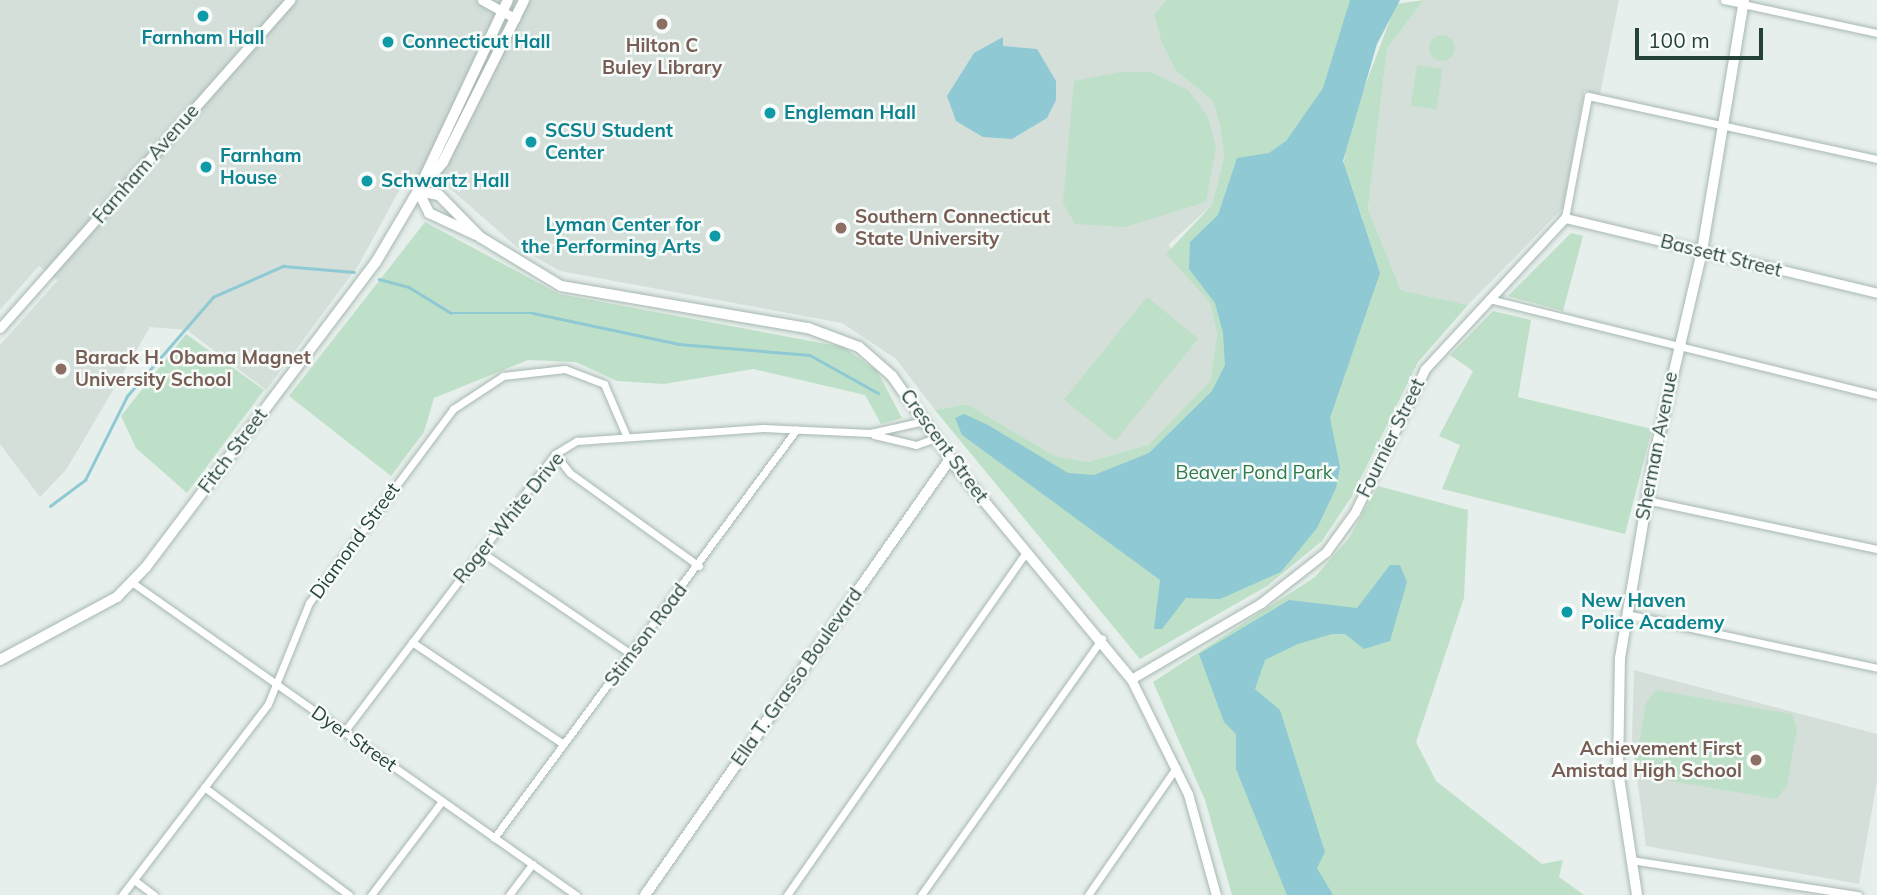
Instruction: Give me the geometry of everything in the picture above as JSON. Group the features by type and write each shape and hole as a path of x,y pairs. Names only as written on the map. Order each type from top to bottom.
{"main road":[{"name":"Fitch Street","path":"0,660 133,583 360,285 418,191 508,0"},
{"name":"Fitch Street","path":"418,191 443,162 524,0"},
{"name":"Sherman Avenue","path":"1637,895 1616,730 1626,614 1677,347 1702,251 1744,2"},
{"name":"Crescent Street","path":"418,191 439,195 480,237"},
{"name":"Crescent Street","path":"418,191 429,213 480,237 561,286 839,337 883,366 950,459 1102,638 1131,680"},
{"name":"Ella T. Grasso Boulevard","path":"645,895 950,459"}],"street":[{"name":"Farnham Avenue","path":"0,328 290,0"},
{"path":"482,0 515,18"},
{"path":"497,0 502,12"},
{"path":"1724,0 1744,2 1877,33"},
{"path":"1565,218 1588,96 1877,159"},
{"name":"Bassett Street","path":"1565,218 1877,293"},
{"name":"Fournier Street","path":"1131,680 1261,603 1326,552 1354,512 1425,369 1565,218"},
{"path":"1489,299 1877,396"},
{"name":"Diamond Street","path":"122,895 277,685 309,603 453,409 482,387 544,368 587,375 615,399 626,435"},
{"name":"Roger White Drive","path":"870,433 924,421"},
{"name":"Roger White Drive","path":"344,732 555,454 577,441 626,435 796,430 870,433 909,445 935,438"},
{"name":"Stimson Road","path":"494,838 699,566 796,430"},
{"path":"555,454 570,474 699,566"},
{"path":"1646,500 1877,549"},
{"path":"480,551 631,654"},
{"path":"787,895 1027,551"},
{"name":"Dyer Street","path":"133,583 576,895"},
{"path":"1626,614 1877,668"},
{"path":"920,895 1102,638"},
{"path":"412,642 563,744"},
{"name":"Crescent Street","path":"1131,680 1176,768 1216,895"},
{"path":"1088,895 1176,768"},
{"path":"204,787 349,895"},
{"path":"371,895 442,801"},
{"path":"1631,860 1858,895"},
{"path":"509,895 532,864"},
{"path":"134,880 154,895"}],"shaded area":[{"name":"Southern Connecticut State University","path":"0,0 1166,0 1154,15 1161,41 1176,71 1213,101 1220,126 1224,158 1212,205 1169,244 1176,265 1210,303 1217,334 1210,381 1148,445 1087,462 1055,456 967,404 935,410 896,359 842,323 560,271 517,247 446,185 406,178 358,266 266,390 187,330 150,327 66,470 40,497 0,444 0,345 58,280 39,266 0,310"},
{"path":"1424,0 1619,0 1600,94 1584,91 1563,208 1468,305 1401,290 1368,209 1387,49"},
{"name":"Achievement First Amistad High School","path":"1634,670 1877,734 1877,781 1859,884 1646,846 1632,739"}],"green space":[{"name":"Beaver Pond Park","path":"1166,0 1350,0 1277,261 1363,219 1342,171 1351,123 1396,4 1424,0 1387,49 1368,209 1401,290 1468,305 1418,362 1352,496 1322,541 1267,586 1140,659 935,410 967,404 1055,456 1087,462 1148,445 1210,381 1217,334 1210,303 1166,254 1212,205 1224,158 1220,126 1213,101 1176,71 1161,41 1154,15"},
{"path":"1442,35 1451,39 1455,48 1451,57 1442,61 1433,57 1429,48 1433,39"},
{"path":"1417,65 1443,69 1436,110 1411,105"},
{"path":"1121,72 1150,72 1188,90 1208,117 1216,147 1206,202 1125,227 1075,224 1063,203 1074,81"},
{"path":"425,222 559,294 843,347 877,371 902,418 881,424 865,395 753,369 664,384 617,381 576,362 528,360 434,398 424,432 391,476 289,396"},
{"path":"1571,233 1583,236 1563,311 1508,296"},
{"path":"1147,297 1198,339 1115,441 1064,400"},
{"path":"1493,311 1531,320 1518,397 1652,429 1625,534 1442,489 1460,445 1439,436 1473,371 1450,355"},
{"path":"186,334 264,390 187,493 136,448 121,416"},
{"name":"Beaver Pond Park","path":"1378,486 1468,510 1464,598 1416,742 1436,781 1542,864 1563,860 1559,877 1584,895 1232,895 1205,800 1153,682 1315,577 1349,538"},
{"path":"1656,690 1792,714 1797,728 1787,786 1776,799 1642,776 1636,761 1646,703"}],"water":[{"path":"1350,0 1400,0 1377,44 1343,161 1380,273 1330,418 1340,467 1336,488 1317,528 1281,572 1220,599 1186,598 1162,629 1154,629 1160,580 962,435 955,418 964,414 988,425 1068,473 1094,475 1149,453 1212,391 1225,365 1223,333 1215,303 1189,269 1190,242 1218,215 1237,158 1269,153 1286,141 1323,88"},
{"path":"1003,37 1003,46 1037,49 1056,81 1056,100 1047,118 1012,139 983,137 956,121 947,96 974,53"},
{"path":"1390,565 1400,565 1407,582 1390,641 1364,649 1345,634 1332,634 1298,644 1265,660 1255,689 1280,710 1325,852 1317,868 1333,895 1287,895 1236,769 1236,734 1224,722 1199,654 1289,600 1357,608"}],"waterway":[{"path":"50,506 85,480 127,396 213,297 283,266 354,272"},
{"path":"379,279 409,287 451,313 533,313 679,344 810,355 878,393"}],"place":[{"name":"Farnham Hall","path":"203,16"},
{"name":"Hilton C Buley Library","path":"662,24"},
{"name":"Connecticut Hall","path":"388,42"},
{"name":"Engleman Hall","path":"770,113"},
{"name":"SCSU Student Center","path":"531,142"},
{"name":"Farnham House","path":"206,167"},
{"name":"Schwartz Hall","path":"367,181"},
{"name":"Southern Connecticut State University","path":"841,228"},
{"name":"Lyman Center for the Performing Arts","path":"715,236"},
{"name":"Barack H. Obama Magnet University School","path":"61,369"},
{"name":"New Haven Police Academy","path":"1567,612"},
{"name":"Achievement First Amistad High School","path":"1756,760"}]}
